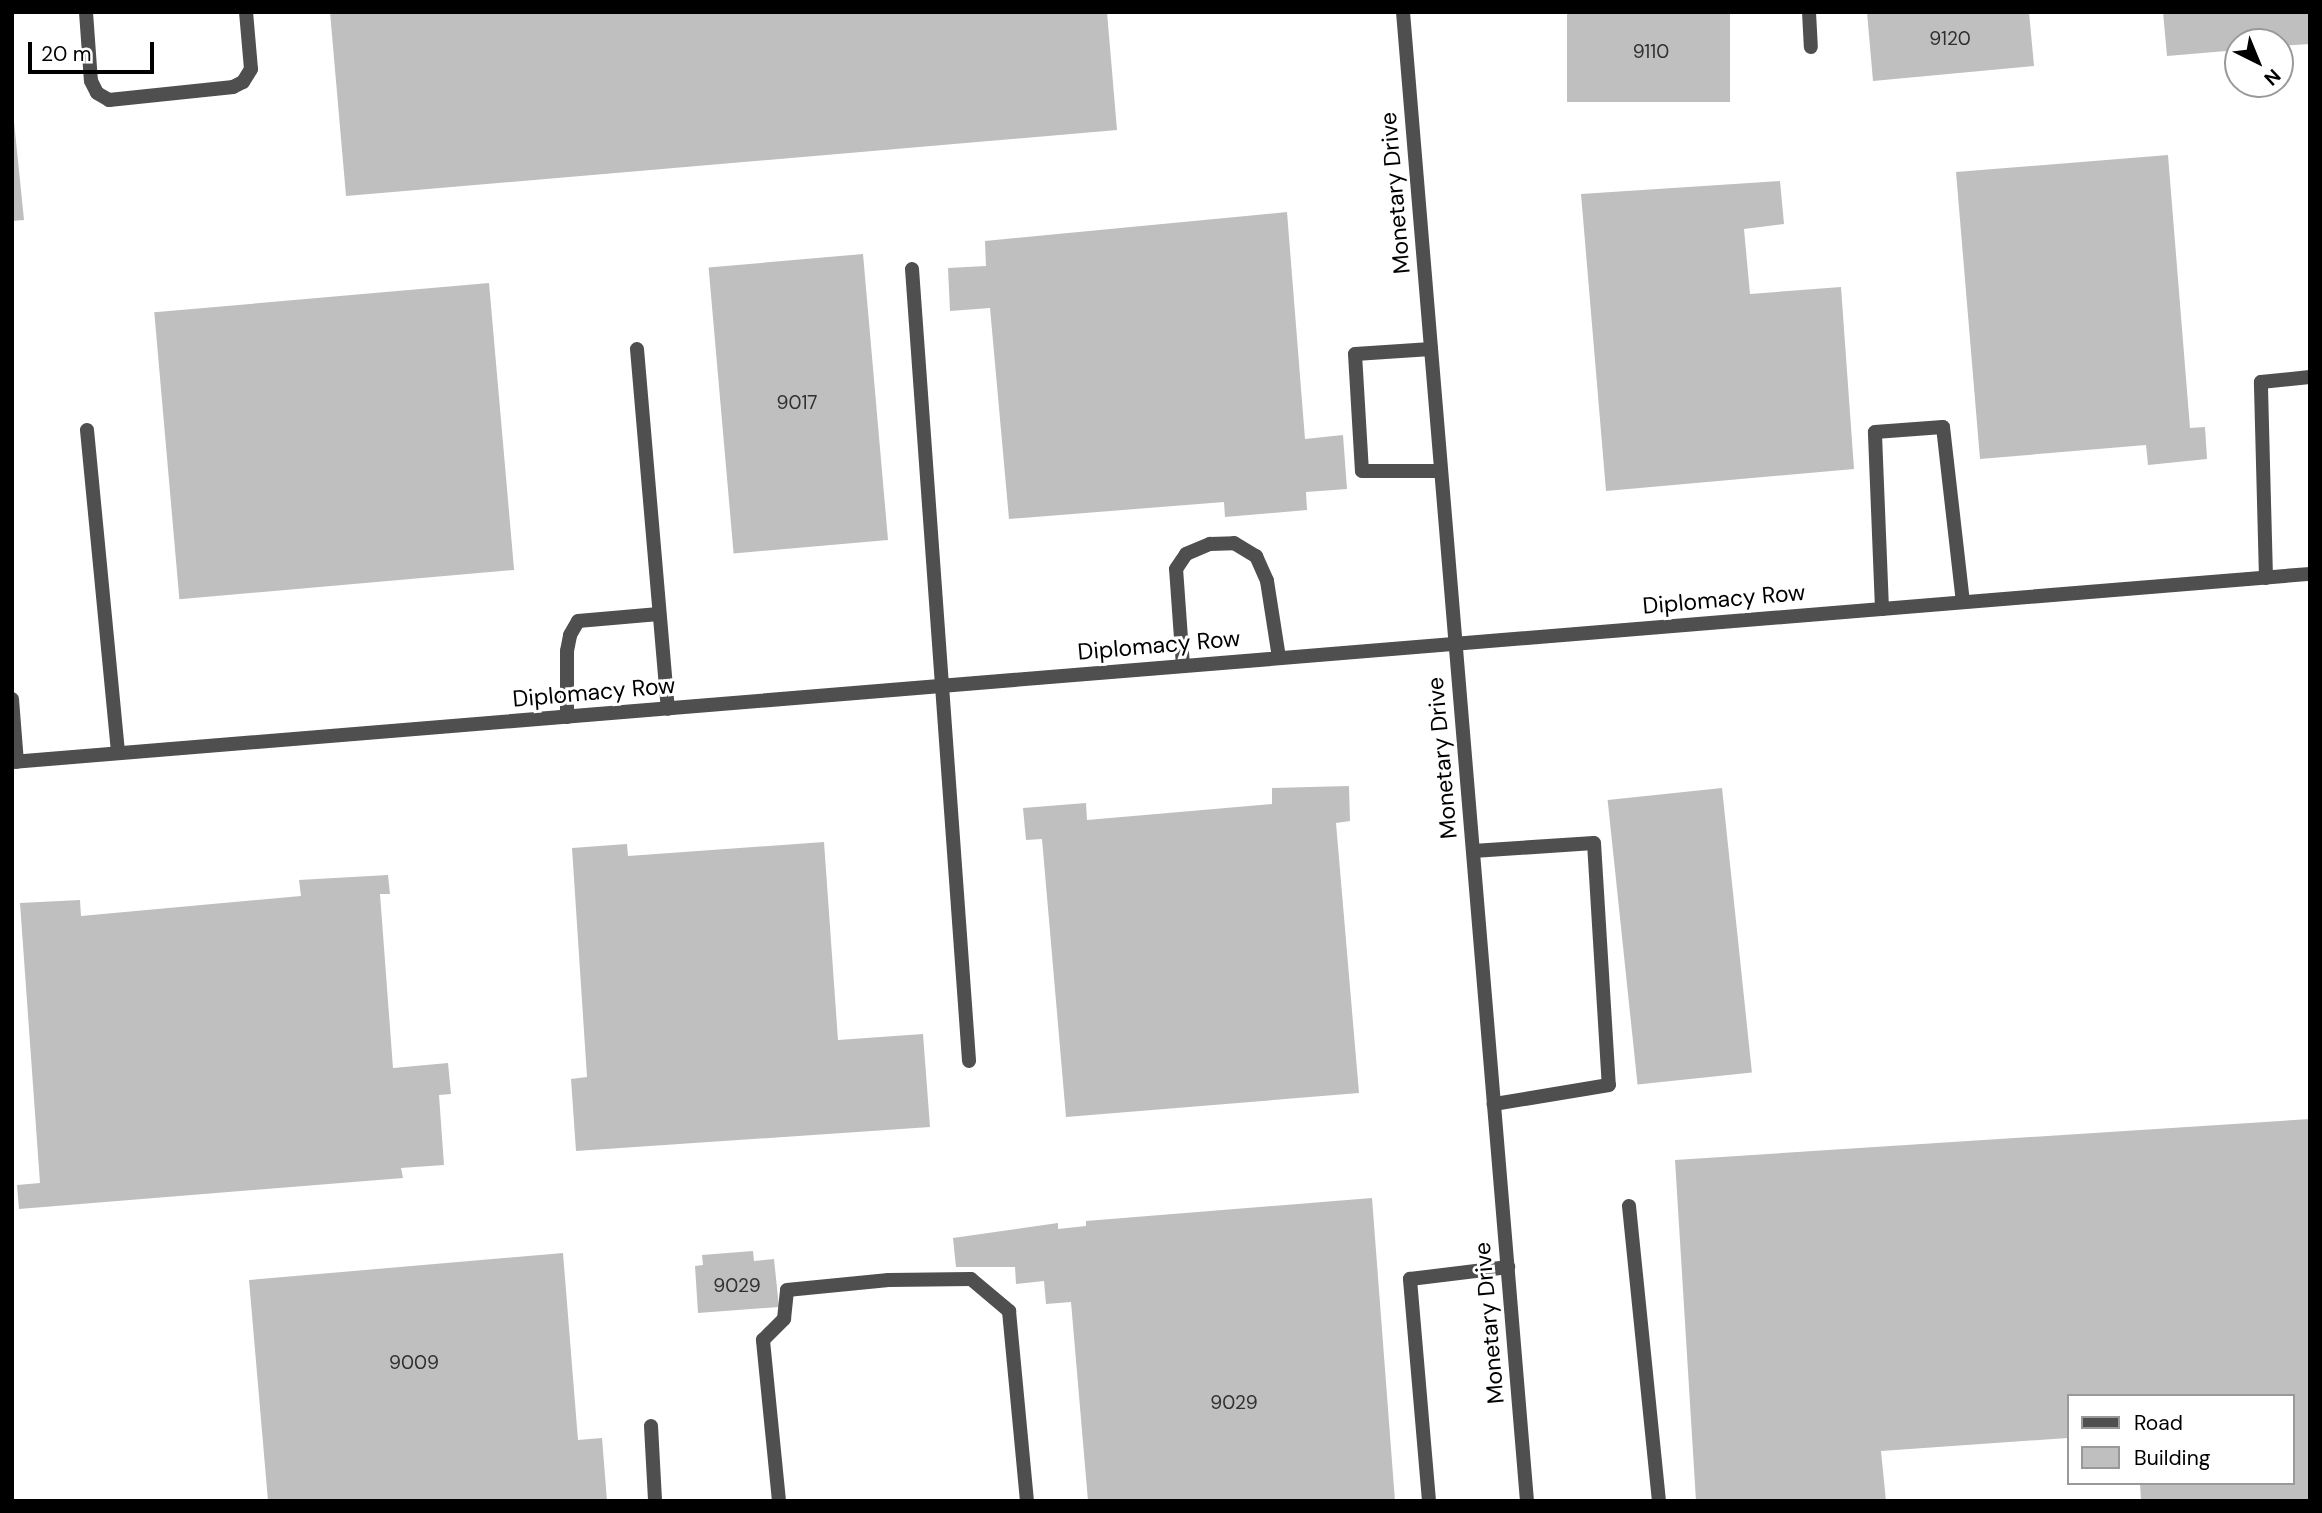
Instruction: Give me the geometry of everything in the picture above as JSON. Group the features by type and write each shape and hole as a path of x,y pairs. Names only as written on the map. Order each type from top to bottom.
{"street":[{"path":"86,12 91,82 97,93 109,100 233,87 243,82 251,69 246,12"},
{"name":"Monetary Drive","path":"1403,12 1527,1501"},
{"path":"1809,12 1811,47"},
{"path":"912,269 968,1061"},
{"path":"637,349 667,709"},
{"path":"1431,349 1355,354 1362,471 1441,471"},
{"path":"2266,578 2261,382 2310,377"},
{"path":"1882,609 1875,432 1943,427 1963,602"},
{"path":"87,430 118,753"},
{"path":"1184,666 1176,569 1186,554 1210,544 1234,543 1256,556 1267,581 1279,658"},
{"name":"Diplomacy Row","path":"15,762 2310,574"},
{"path":"567,717 567,651 570,635 578,621 659,614"},
{"path":"12,699 15,762"},
{"path":"1473,851 1594,843 1609,1085 1494,1104"},
{"path":"1629,1206 1660,1501"},
{"path":"1429,1501 1410,1279 1508,1266"},
{"path":"779,1501 763,1340 784,1319 787,1290 889,1280 971,1279 1009,1311 1027,1501"},
{"path":"651,1426 655,1501"}],"building":[{"path":"330,12 1107,12 1117,130 346,196"},
{"path":"1567,12 1730,12 1730,102 1567,102"},
{"path":"1867,12 2029,12 2034,66 1873,81"},
{"path":"2163,12 2310,12 2310,44 2294,45 2294,28 2224,28 2224,51 2167,56"},
{"path":"12,102 24,220 12,221"},
{"path":"2168,155 2190,428 2205,427 2207,459 2148,465 2146,445 1980,459 1956,172"},
{"path":"1780,181 1784,224 1744,229 1750,294 1841,287 1854,469 1606,491 1581,194"},
{"path":"1287,212 1305,439 1343,435 1347,489 1306,492 1307,510 1225,517 1224,502 1009,519 990,308 950,311 948,268 986,266 985,241"},
{"path":"863,254 888,540 734,553 709,268"},
{"path":"489,283 514,570 179,599 154,312"},
{"path":"1349,786 1350,821 1336,823 1359,1093 1066,1117 1042,839 1026,840 1023,808 1086,803 1087,820 1272,804 1272,788"},
{"path":"1722,788 1752,1072 1638,1084 1608,800"},
{"path":"824,842 838,1040 923,1034 930,1127 576,1151 571,1079 587,1077 572,848 627,844 628,856"},
{"path":"388,875 390,894 380,894 393,1068 448,1063 451,1094 439,1095 444,1165 401,1168 403,1178 19,1209 17,1185 40,1183 20,903 80,900 81,916 301,896 299,880"},
{"path":"2310,1119 2310,1501 2141,1501 2140,1485 2294,1485 2294,1394 2066,1394 2066,1438 1881,1451 1886,1501 1696,1501 1675,1160"},
{"path":"1372,1198 1395,1501 1088,1501 1071,1302 1046,1304 1044,1281 1016,1284 1015,1267 956,1267 953,1238 1058,1223 1058,1229 1086,1226 1086,1221"},
{"path":"753,1251 754,1261 774,1259 779,1307 698,1313 695,1266 703,1265 702,1255"},
{"path":"563,1253 578,1440 602,1438 607,1501 268,1501 249,1280"}]}
